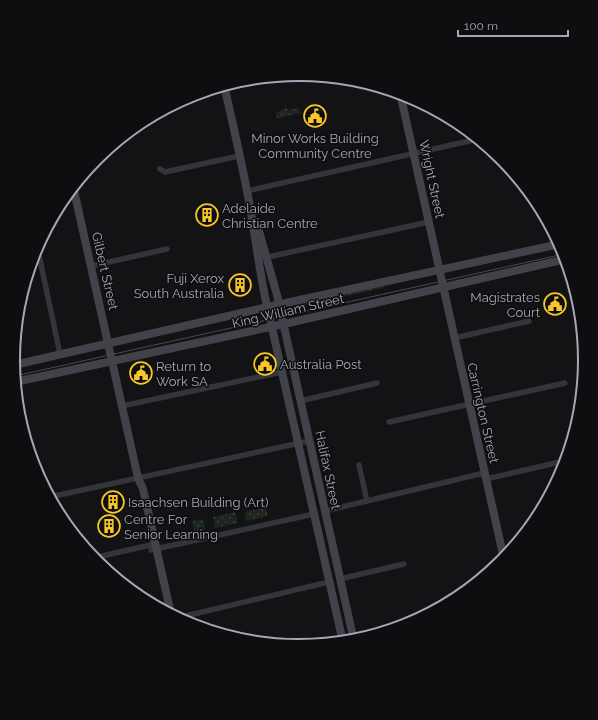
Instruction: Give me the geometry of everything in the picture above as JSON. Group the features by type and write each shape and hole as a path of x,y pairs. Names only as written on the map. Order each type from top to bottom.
{"street":[{"path":"225,91 247,191 471,141"},
{"name":"Wright Street","path":"402,100 440,271"},
{"path":"160,169 165,172 240,156"},
{"name":"Halifax Street","path":"247,191 268,257 284,324 352,634"},
{"name":"Halifax Street","path":"247,191 255,236 258,265 342,636"},
{"name":"Gilbert Street","path":"75,194 139,480 143,490 153,547"},
{"path":"268,257 429,222"},
{"name":"King William Street","path":"20,364 267,307 553,246"},
{"path":"91,266 166,249"},
{"path":"39,257 60,354"},
{"name":"King William Street","path":"21,381 272,327 560,260"},
{"name":"Carrington Street","path":"440,271 502,551"},
{"path":"454,338 529,322"},
{"path":"122,406 282,372"},
{"path":"300,401 378,383"},
{"path":"389,422 565,383"},
{"path":"55,496 139,480 310,441"},
{"path":"325,511 485,476 559,462"},
{"path":"359,465 367,502"},
{"path":"101,556 314,514"},
{"path":"153,547 164,604"},
{"path":"153,547 169,607"},
{"path":"187,616 404,564"}],"shaded area":[{"path":"286,107 288,110 297,108 299,109 300,113 276,118 276,114"},
{"path":"380,286 387,287 297,307 297,305"},
{"path":"266,507 268,516 247,521 245,512"},
{"path":"235,512 238,523 215,528 213,517"},
{"path":"203,519 205,530 195,533 192,521"}],"tram line":[{"path":"21,375 558,255"}],"place":[{"name":"Minor Works Building Community Centre","path":"315,116"},
{"name":"Adelaide Christian Centre","path":"207,215"},
{"name":"Fuji Xerox South Australia","path":"240,285"},
{"name":"Magistrates Court","path":"555,304"},
{"name":"Australia Post","path":"265,364"},
{"name":"Return to Work SA","path":"141,373"},
{"name":"Isaachsen Building (Art)","path":"113,502"},
{"name":"Centre For Senior Learning","path":"109,526"}]}
